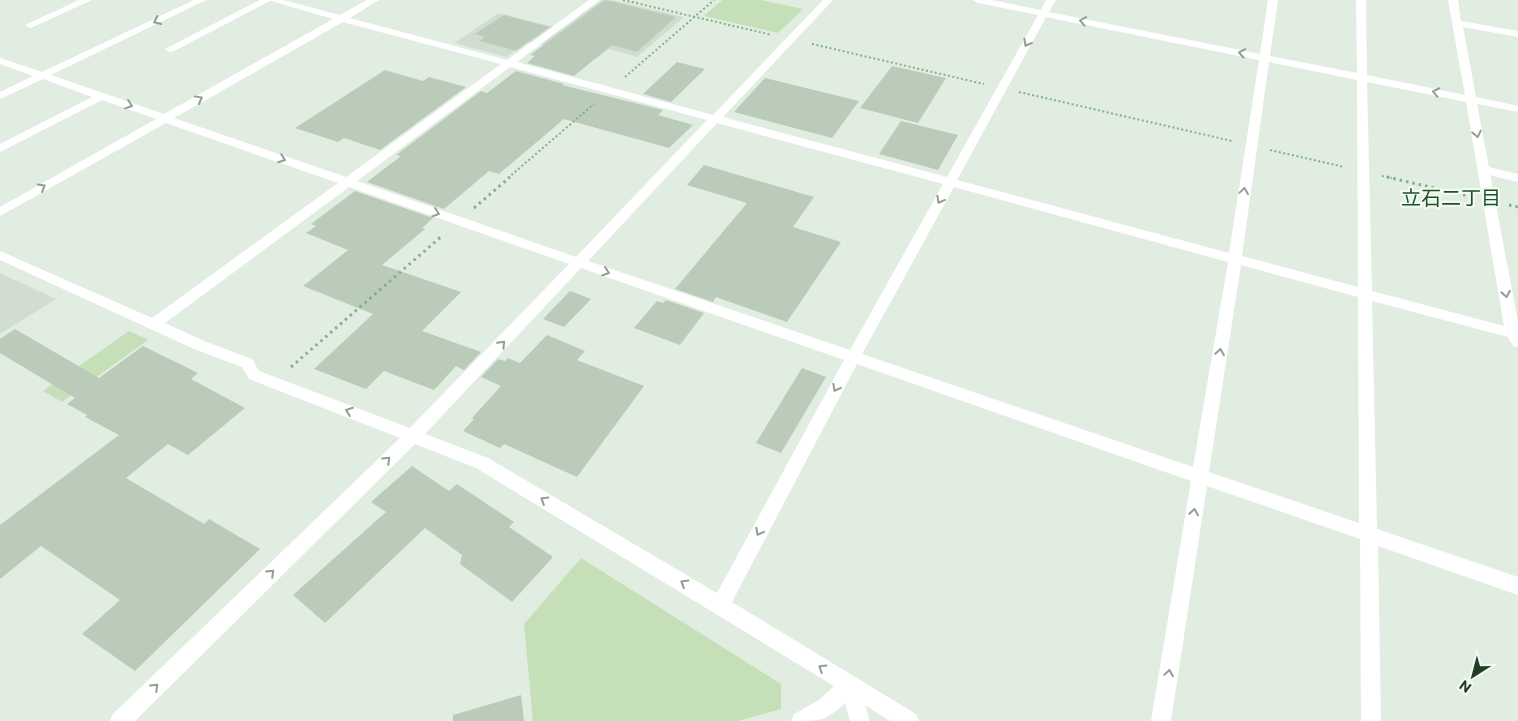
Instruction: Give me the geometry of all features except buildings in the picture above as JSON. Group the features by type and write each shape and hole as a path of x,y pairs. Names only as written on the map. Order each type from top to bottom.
{"street":[{"path":"30,25 87,0"},
{"path":"0,96 201,0"},
{"path":"170,50 267,0"},
{"path":"0,212 374,0"},
{"path":"154,324 595,0"},
{"path":"120,721 413,435 580,263 828,0"},
{"path":"978,0 1518,109"},
{"path":"720,605 853,358 1051,0"},
{"path":"1161,721 1235,258 1272,0"},
{"path":"1361,0 1371,721"},
{"path":"282,1 1235,258 1516,337 1470,100 1453,0"},
{"path":"1457,23 1518,34"},
{"path":"0,61 853,358 1518,586"},
{"path":"0,150 102,96"},
{"path":"1484,170 1518,178"},
{"path":"0,255 199,345 247,363 254,375 482,463 720,605 909,721"},
{"path":"801,721 826,707 850,685"},
{"path":"850,685 860,721"}],"path":[{"path":"623,0 1518,207"},
{"path":"290,369 714,0"}],"shaded area":[{"path":"602,0 612,0 684,17 637,57 608,49 596,59 528,41 506,57 454,43 499,13 562,29"},
{"path":"0,273 56,299 0,334"}],"green space":[{"path":"722,0 761,0 803,9 778,33 704,16"},
{"path":"129,331 148,340 62,402 43,391"},
{"path":"581,558 781,684 781,709 738,721 533,721 524,624"}],"district":[{"name":"立石二丁目","path":"1451,197"}]}
